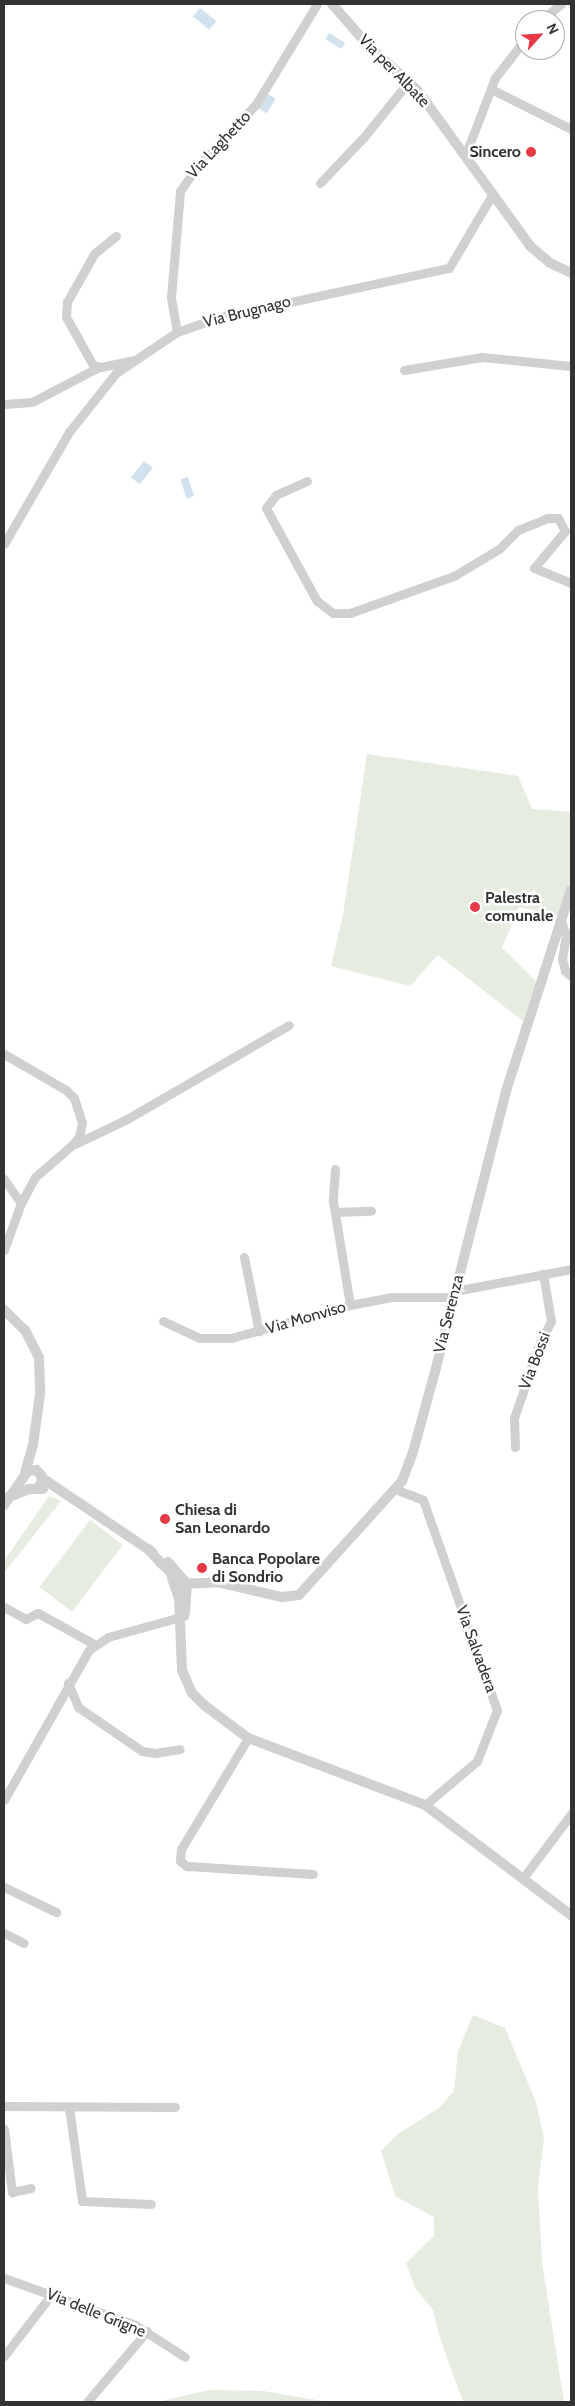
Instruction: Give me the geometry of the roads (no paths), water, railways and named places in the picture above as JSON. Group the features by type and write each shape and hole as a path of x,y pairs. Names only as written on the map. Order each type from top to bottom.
{"street":[{"name":"Via Laghetto","path":"177,332 171,297 180,191 196,168 256,104 317,4"},
{"name":"Via per Albate","path":"332,4 367,44 409,81 537,253 571,273"},
{"path":"465,156 495,78 515,52"},
{"path":"320,183 364,137 409,81"},
{"path":"491,89 571,129"},
{"name":"Via Brugnago","path":"4,544 68,432 116,373 177,332 220,316 449,268 492,195"},
{"path":"99,367 93,365 70,329 66,317 67,302 94,254 116,236"},
{"path":"404,370 482,357 571,366"},
{"path":"4,404 32,402 99,367 136,360"},
{"path":"307,481 276,495 266,508 317,601 332,613 350,613 454,576 498,548 518,530 533,521 558,518 565,531 534,568 571,583"},
{"name":"Via Serenza","path":"187,1584 217,1582 282,1596 299,1595 402,1481 413,1452 506,1091 571,890"},
{"path":"561,922 566,934 562,959 571,976"},
{"path":"72,1145 127,1119 289,1025"},
{"path":"4,1054 66,1090 74,1098 82,1122 79,1137 35,1177 21,1203 4,1250"},
{"path":"335,1169 335,1212 350,1305"},
{"path":"4,1179 21,1203"},
{"path":"335,1212 370,1211"},
{"path":"244,1257 259,1332"},
{"name":"Via Monviso","path":"163,1321 199,1338 231,1338 259,1332 350,1305 392,1297 454,1294 571,1269"},
{"name":"Via Bossi","path":"515,1447 514,1418 540,1342 551,1321 543,1274"},
{"path":"5,1308 25,1330 39,1358 40,1394 33,1445 23,1476 6,1501"},
{"path":"33,1445 37,1482"},
{"path":"23,1476 32,1470 37,1482"},
{"path":"23,1476 61,1492 176,1567 187,1584 181,1616"},
{"path":"6,1501 37,1482"},
{"name":"Via Salvadera","path":"395,1489 423,1500 497,1710 477,1761 426,1805"},
{"path":"148,1549 159,1561 178,1590 181,1616 181,1658 185,1681 192,1693 248,1738 426,1805 571,1915"},
{"path":"159,1561 167,1566 178,1581 187,1584"},
{"path":"4,1607 26,1619 38,1613 94,1644"},
{"path":"4,1800 68,1683 94,1644 108,1637 181,1616"},
{"path":"68,1683 78,1707 142,1751 154,1753 180,1749"},
{"path":"248,1738 181,1849 180,1861 188,1866 313,1874"},
{"path":"523,1878 571,1814"},
{"path":"4,1887 56,1912"},
{"path":"4,1933 24,1943"},
{"path":"4,2106 175,2107"},
{"path":"69,2106 82,2201 151,2204"},
{"path":"4,2129 12,2192 31,2188"},
{"name":"Via delle Grigne","path":"4,2278 147,2331 185,2357"},
{"path":"4,2356 51,2295"},
{"path":"87,2402 147,2331"}],"water":[{"path":"200,8 216,21 209,30 193,17"},
{"path":"329,33 345,43 341,49 325,39"},
{"path":"268,94 276,99 267,113 259,108"},
{"path":"144,461 153,468 140,484 131,478"},
{"path":"188,477 194,496 187,498 180,479"}],"place":[{"name":"Sincero","path":"531,152"},
{"name":"Palestra comunale","path":"475,907"},
{"name":"Chiesa di San Leonardo","path":"165,1519"},
{"name":"Banca Popolare di Sondrio","path":"202,1568"}]}
